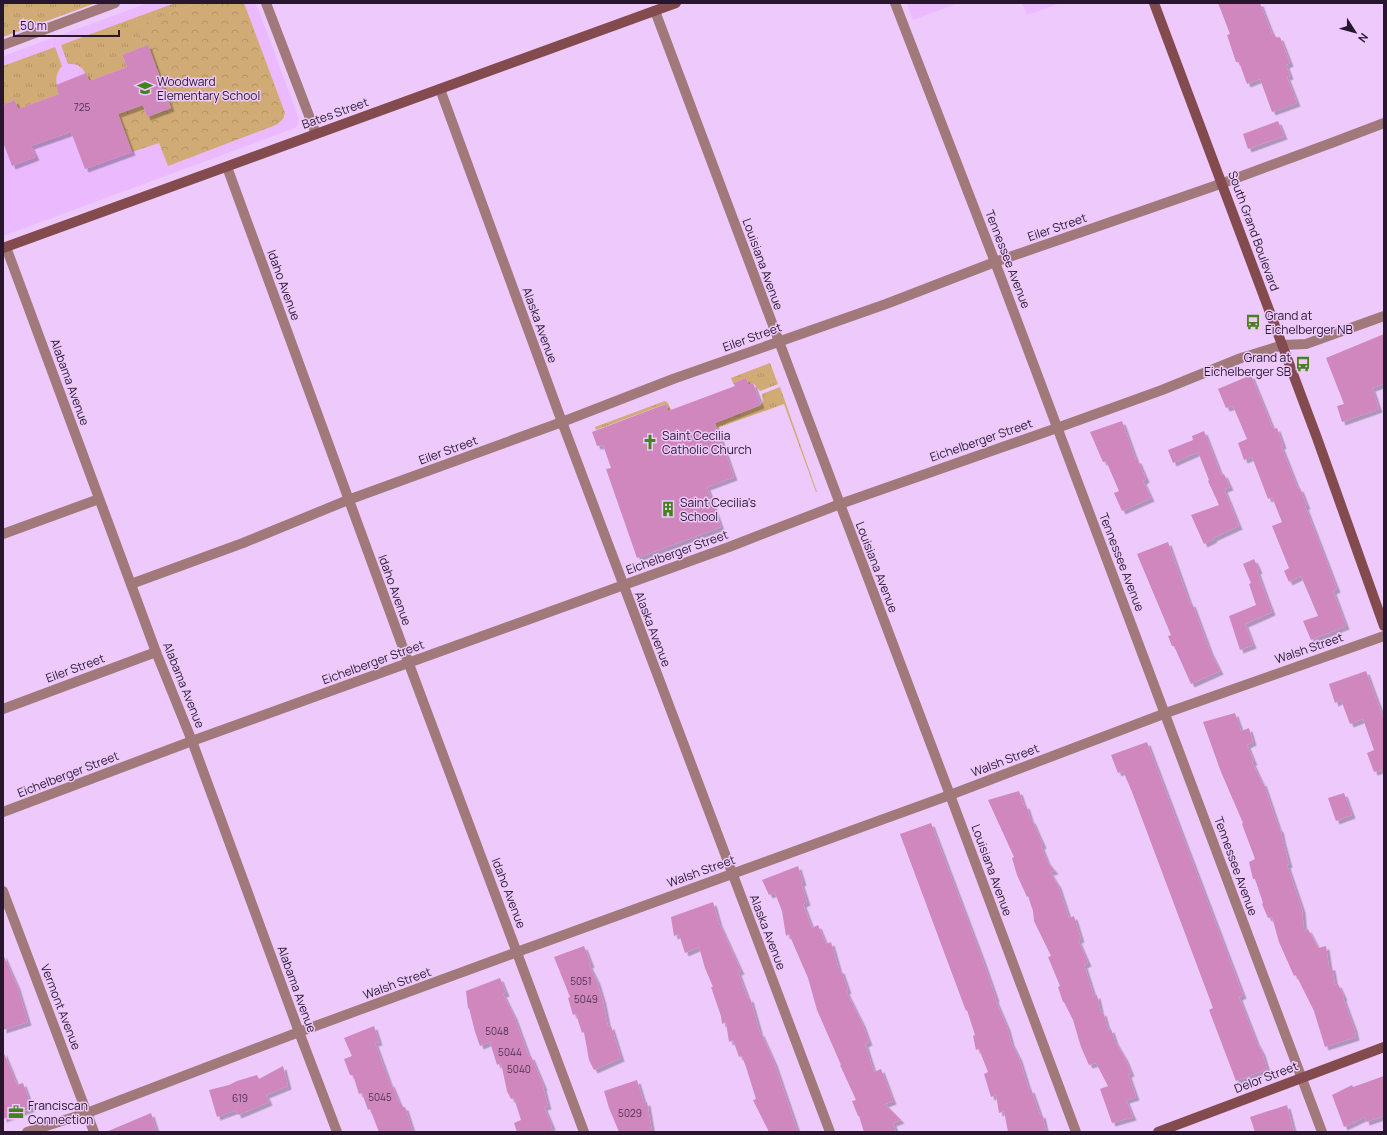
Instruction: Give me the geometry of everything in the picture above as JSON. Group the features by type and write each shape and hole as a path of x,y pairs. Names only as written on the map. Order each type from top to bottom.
{"main road":[{"name":"Bates Street","path":"5,248 676,3"},
{"name":"South Grand Boulevard","path":"1154,3 1283,345 1384,626"},
{"name":"Delor Street","path":"1158,1132 1384,1047"}],"street":[{"path":"3,45 115,3"},
{"path":"266,3 316,134"},
{"name":"Tennessee Avenue","path":"896,3 996,262 1322,1132"},
{"name":"Louisiana Avenue","path":"655,11 778,342 1076,1132"},
{"name":"Alaska Avenue","path":"440,89 623,586 830,1132"},
{"name":"Eiler Street","path":"131,584 243,543 348,500 562,422 674,379 886,304 996,262 1223,183 1327,145 1384,122"},
{"name":"Idaho Avenue","path":"227,167 348,500 584,1132"},
{"name":"Alabama Avenue","path":"5,248 156,652 192,741 337,1132"},
{"name":"Eichelberger Street","path":"3,812 192,741 409,664 729,547 840,504 1162,390 1241,358 1283,345 1306,344 1384,316"},
{"path":"3,534 99,499"},
{"name":"Walsh Street","path":"27,1132 86,1113 299,1032 950,795 1166,713 1384,636"},
{"name":"Eiler Street","path":"3,709 156,652"},
{"name":"Vermont Avenue","path":"3,891 94,1132"}],"shaded area":[{"name":"Woodward Elementary School","path":"148,3 256,3 299,119 298,125 295,128 3,236 3,56"},
{"path":"907,3 959,3 913,20"},
{"path":"1022,3 1061,3 1027,15"}],"green space":[{"path":"3,3 96,3 3,37"},
{"path":"175,3 198,3 137,26 144,47 122,55 127,67 89,81 82,68 76,65 68,64 61,45"},
{"path":"198,3 244,3 285,113 283,119 276,125 168,166 159,143 132,152 118,114 143,105 147,117 171,108 148,46 144,47 136,26"},
{"path":"55,47 62,66 59,69 56,79 59,94 18,109 15,100 3,105 3,66"},
{"path":"770,363 778,384 760,391 753,383 749,385 746,378 733,383 731,378"},
{"path":"780,387 817,492 784,404 717,428 715,423 761,405 763,402 762,394"},
{"path":"665,401 668,403 671,410 668,411 665,404 596,430 595,427"}],"building":[{"path":"1218,3 1260,3 1272,34 1274,33 1276,38 1280,37 1290,63 1286,65 1290,76 1287,77 1297,103 1272,112 1260,79 1247,84 1239,62 1236,62 1227,35 1230,34"},
{"path":"148,45 171,108 147,117 143,105 118,114 132,152 85,169 71,132 31,146 36,157 12,166 3,142 3,105 15,100 18,109 59,94 56,85 86,73 89,81 127,67 122,55"},
{"path":"1278,121 1284,136 1248,149 1243,134"},
{"path":"1384,334 1384,384 1372,388 1379,409 1342,422 1337,406 1344,404 1326,358"},
{"path":"1251,375 1273,429 1277,428 1283,445 1281,446 1298,489 1300,488 1307,506 1305,506 1337,589 1333,591 1346,626 1311,640 1303,621 1318,616 1301,576 1289,582 1284,571 1289,568 1272,526 1282,522 1272,497 1268,499 1252,457 1244,460 1238,443 1247,439 1233,406 1226,408 1218,389"},
{"path":"746,378 749,385 753,383 761,405 715,423 734,477 707,487 721,527 637,558 606,469 611,468 603,445 597,446 592,432 666,404 668,411 735,386 733,383"},
{"path":"1122,421 1136,460 1138,460 1146,479 1143,481 1151,498 1122,511 1114,493 1119,491 1106,461 1103,462 1090,432"},
{"path":"1204,431 1221,475 1224,474 1230,487 1224,489 1239,526 1213,538 1214,539 1204,544 1191,515 1219,505 1208,481 1209,480 1198,452 1173,463 1168,450 1193,440 1192,436"},
{"path":"1168,542 1190,604 1192,603 1210,651 1220,671 1191,684 1174,646 1172,646 1168,636 1171,635 1137,554"},
{"path":"1254,559 1272,612 1245,624 1253,645 1240,650 1229,616 1256,605 1249,584 1251,583 1243,564"},
{"path":"1366,671 1384,720 1384,773 1382,773 1381,770 1374,772 1367,753 1374,750 1363,719 1350,724 1341,700 1335,703 1329,684"},
{"path":"1235,713 1241,731 1249,728 1253,742 1247,745 1254,762 1252,762 1262,783 1263,782 1279,829 1280,828 1289,864 1287,865 1302,909 1304,931 1308,929 1318,948 1326,946 1329,967 1332,967 1335,985 1338,984 1344,997 1343,998 1354,1028 1356,1037 1325,1047 1314,1011 1296,975 1294,976 1279,942 1272,917 1268,918 1262,904 1263,903 1255,879 1253,879 1249,862 1255,859 1242,824 1243,823 1221,772 1203,722"},
{"path":"1147,742 1243,995 1239,997 1256,1041 1262,1052 1267,1069 1236,1081 1209,1010 1213,1008 1132,792 1123,771 1118,773 1111,755"},
{"path":"1019,791 1024,806 1026,805 1031,820 1043,845 1041,846 1047,861 1055,871 1050,872 1058,885 1069,918 1074,916 1081,939 1078,940 1088,963 1084,965 1094,996 1097,995 1101,1013 1103,1012 1108,1030 1111,1029 1115,1041 1125,1058 1131,1073 1128,1074 1136,1097 1126,1100 1133,1117 1112,1123 1100,1089 1108,1086 1096,1063 1089,1065 1081,1047 1073,1020 1063,1002 1058,987 1060,986 1048,957 1051,956 1034,921 1033,911 1028,896 1027,897 1017,875 1012,858 1014,857 988,800"},
{"path":"1344,793 1352,815 1336,821 1328,798"},
{"path":"931,823 983,961 1011,1042 1019,1058 1029,1090 1031,1089 1040,1115 1042,1114 1046,1132 1008,1132 1004,1111 999,1113 996,1095 991,1097 984,1074 988,1072 979,1049 976,1050 973,1036 975,1035 967,1010 966,1011 900,834"},
{"path":"798,866 803,882 801,883 807,902 803,904 812,928 818,925 826,944 831,942 839,970 841,970 848,990 846,991 862,1023 869,1042 865,1044 874,1072 881,1069 893,1101 885,1104 901,1120 893,1123 896,1132 864,1132 852,1101 856,1100 817,1010 808,978 789,934 786,936 782,911 775,893 769,895 762,880"},
{"path":"713,902 719,923 741,971 738,972 748,999 750,998 760,1033 774,1062 798,1132 769,1132 753,1100 756,1099 742,1056 739,1057 733,1040 729,1042 726,1022 722,1024 721,1016 711,987 713,987 705,968 699,947 685,953 679,934 674,936 671,917"},
{"path":"584,946 591,964 589,965 597,981 603,1001 608,1027 611,1026 621,1058 594,1070 589,1060 584,1032 582,1033 576,1014 573,1015 568,998 570,997 554,957"},
{"path":"3,954 17,986 28,1022 3,1030"},
{"path":"500,978 506,993 503,994 514,1016 529,1057 531,1056 544,1087 548,1106 544,1107 553,1132 517,1132 514,1123 521,1120 514,1098 511,1099 507,1091 501,1063 497,1065 490,1042 480,1046 475,1032 469,1008 468,1009 466,991"},
{"path":"374,1026 379,1042 375,1043 390,1084 391,1083 400,1105 405,1107 413,1132 379,1132 370,1109 368,1110 362,1093 359,1094 353,1075 350,1075 344,1059 352,1056 344,1038"},
{"path":"3,1051 17,1085 23,1083 32,1108 3,1119"},
{"path":"283,1066 288,1086 266,1095 269,1102 238,1115 236,1110 217,1117 209,1090 257,1075 259,1079"},
{"path":"1384,1076 1384,1116 1366,1122 1365,1117 1344,1127 1332,1095 1352,1085 1353,1087"},
{"path":"637,1080 644,1103 647,1102 652,1132 619,1132 604,1091"},
{"path":"1287,1105 1294,1132 1255,1132 1250,1117"},
{"path":"151,1113 157,1132 106,1132"}],"place":[{"name":"Woodward Elementary School","path":"145,88"},
{"name":"Grand at Eichelberger NB","path":"1253,322"},
{"name":"Grand at Eichelberger SB","path":"1303,364"},
{"name":"Saint Cecilia Catholic Church","path":"650,442"},
{"name":"Saint Cecilia's School","path":"668,509"},
{"name":"Franciscan Connection","path":"16,1112"}]}
